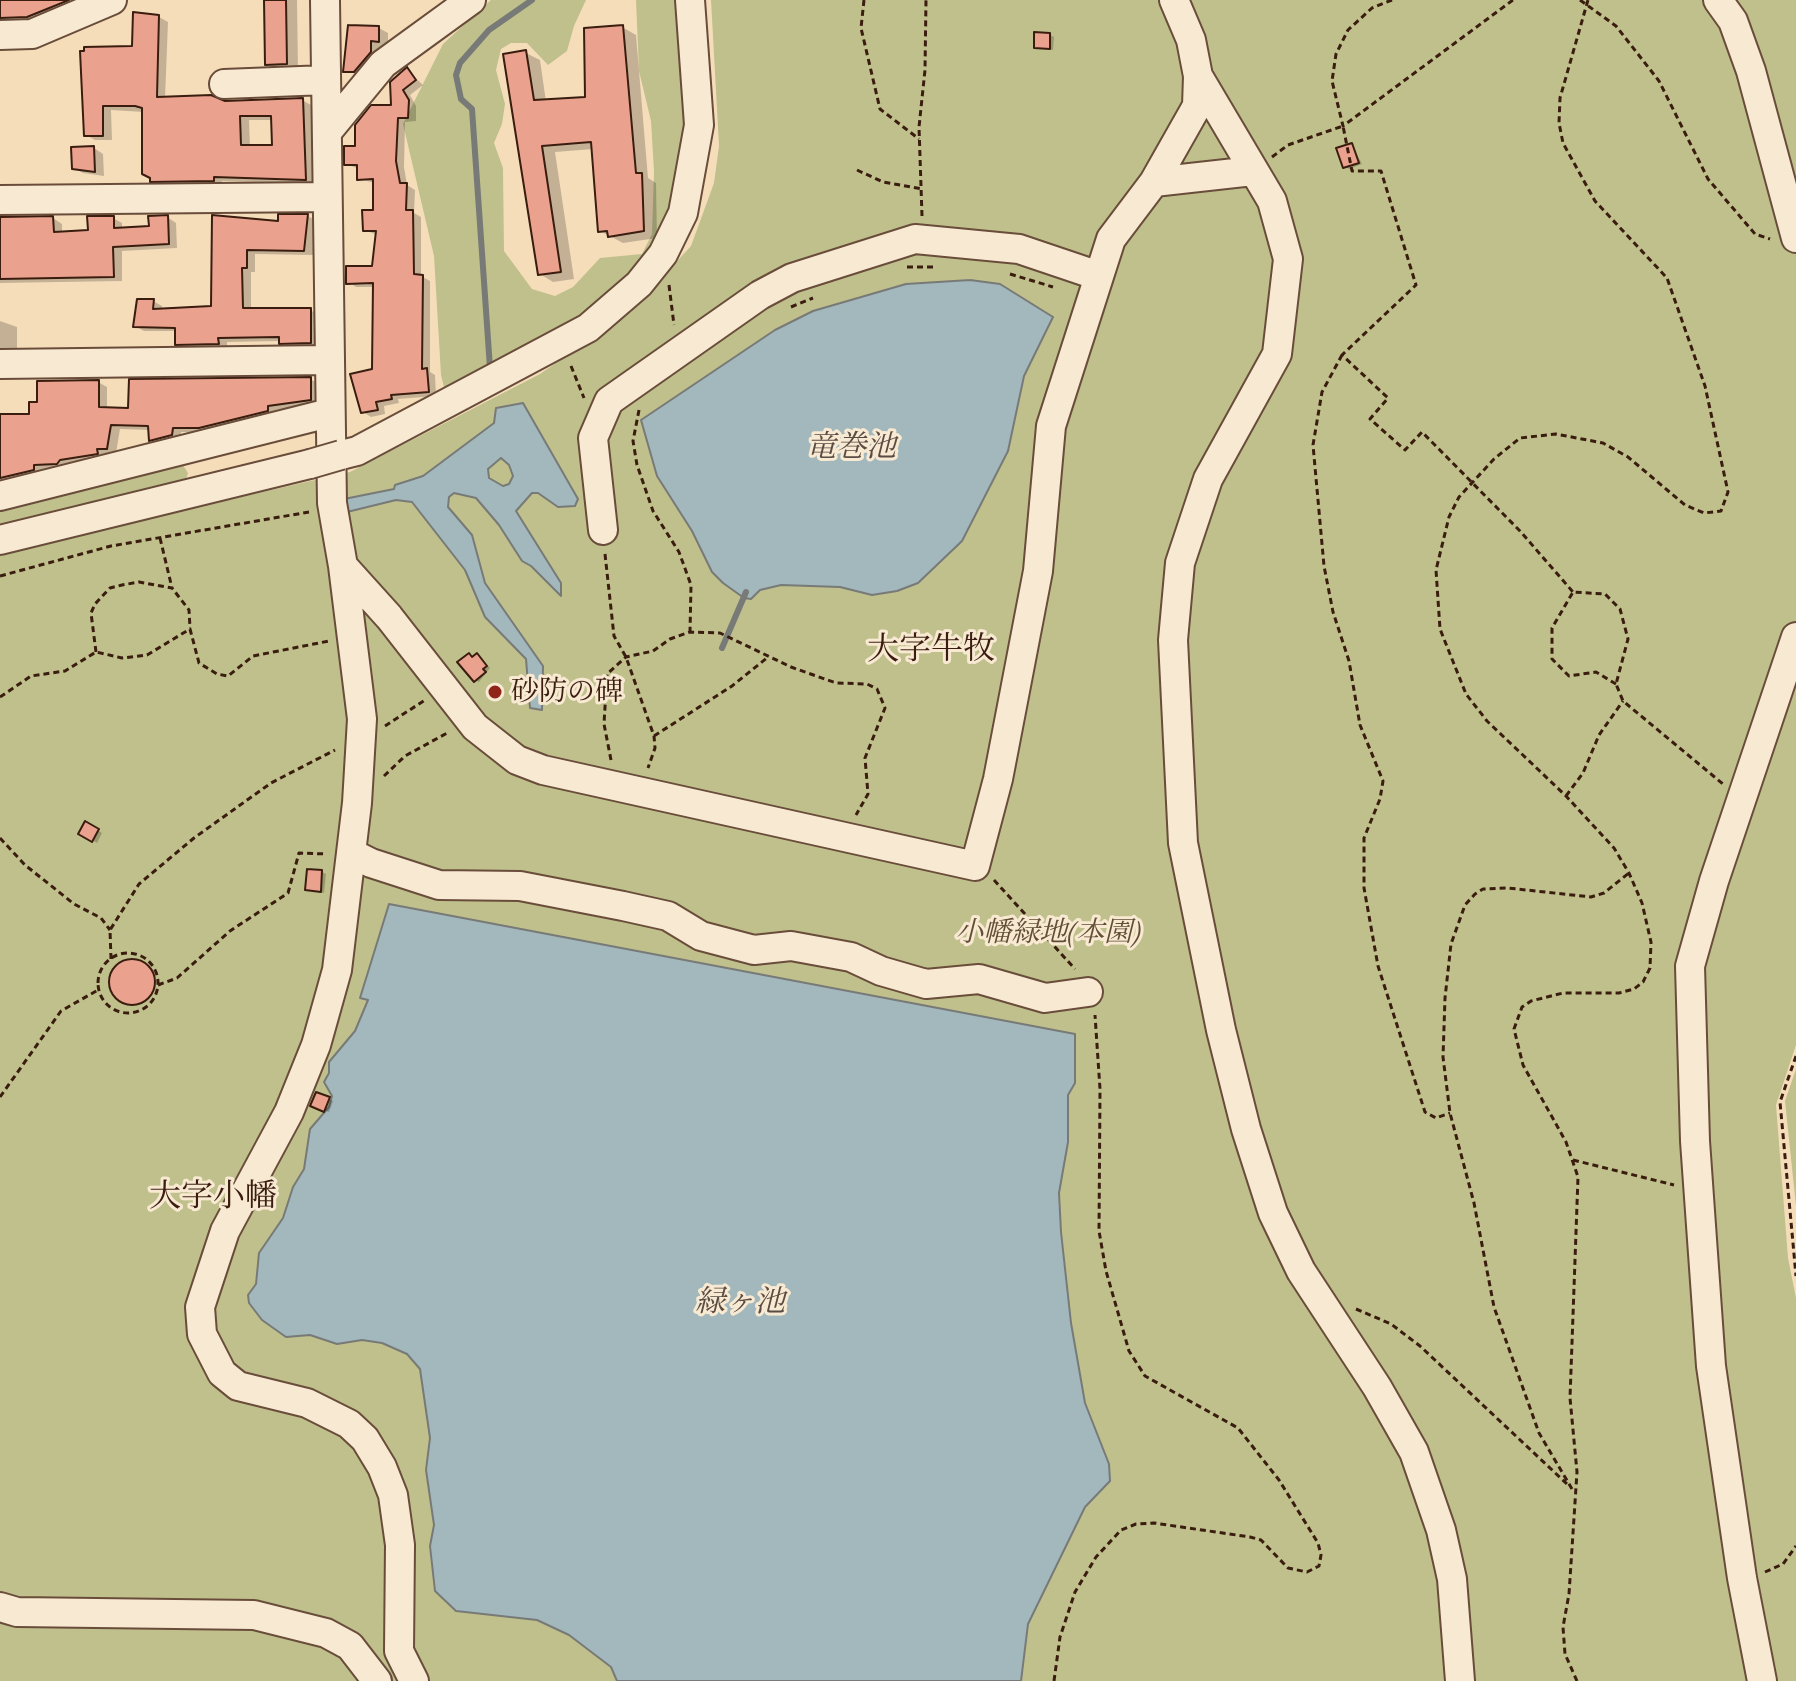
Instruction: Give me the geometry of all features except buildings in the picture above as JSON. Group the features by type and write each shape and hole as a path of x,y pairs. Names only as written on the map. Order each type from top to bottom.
{"street":[{"path":"0,35 32,34 112,0"},
{"path":"325,0 329,413 333,509 353,637 361,736 357,803 337,970 316,1045 289,1112 225,1231 200,1307 202,1334 222,1373 238,1386 307,1403 349,1424 365,1439 382,1467 393,1495 400,1545 399,1651 414,1681"},
{"path":"327,132 383,64 471,0"},
{"path":"0,540 357,451 588,328 631,293 663,254 683,213 699,125 690,0"},
{"path":"343,566 389,617 442,689 475,727 517,760 604,783 975,866 998,779 1038,571 1051,426 1111,239 1154,182 1197,106 1198,76 1191,40 1174,0"},
{"path":"1718,0 1733,21 1751,71 1789,240"},
{"path":"1198,76 1272,201 1288,259 1277,354 1208,479 1180,563 1173,640 1183,843 1246,1129 1273,1213 1331,1321 1377,1387 1414,1452 1441,1530 1452,1579 1460,1681"},
{"path":"224,84 326,80"},
{"path":"1154,182 1253,171"},
{"path":"0,200 326,197"},
{"path":"603,530 593,438 609,401 760,295 792,278 913,250 1019,249 1095,289"},
{"path":"0,364 327,360"},
{"path":"0,496 329,413"},
{"path":"1762,1681 1742,1578 1711,1366 1698,1186 1690,966 1741,799 1796,637"},
{"path":"351,855 439,885 520,886 594,900 668,916 701,936 754,950 791,946 851,957 881,971 926,984 979,979 1045,998 1088,992"},
{"path":"0,1607 17,1612 254,1615 326,1633 350,1646 377,1681"}],"path":[{"path":"864,0 861,28 880,109 919,139"},
{"path":"897,271 913,250 926,0"},
{"path":"1392,0 1372,8 1348,30 1336,54 1332,81 1352,171 1381,171 1416,285 1342,355 1322,392 1313,445 1322,553 1333,612 1349,661 1360,725 1383,781 1380,799 1364,838 1364,888 1378,966 1425,1112 1436,1118 1450,1113"},
{"path":"1253,171 1288,145 1343,126 1513,0"},
{"path":"1580,0 1587,1 1616,26 1659,81 1708,179 1755,234 1789,240"},
{"path":"1577,1681 1565,1654 1563,1627 1573,1537 1573,1489 1577,1472 1570,1398 1580,1201 1573,1160 1523,1065 1514,1029 1522,1007 1531,1001 1563,993 1619,993 1643,982 1650,968 1651,942 1629,873 1614,848 1566,796 1487,721 1466,694 1440,629 1436,570 1449,517 1472,481 1520,438 1556,434 1603,443 1628,457 1685,505 1704,513 1721,511 1728,492 1705,386 1667,278 1595,201 1563,143 1559,123 1560,98 1587,1"},
{"path":"857,170 883,182 922,189"},
{"path":"913,250 944,266"},
{"path":"1010,273 1095,289"},
{"path":"667,277 678,351"},
{"path":"786,310 825,293"},
{"path":"1342,355 1388,398 1370,419 1405,450 1422,432 1472,481 1573,592 1605,594 1620,609 1628,639 1616,684"},
{"path":"571,366 598,422"},
{"path":"641,401 633,441 637,465 653,511 679,552 691,585 690,632"},
{"path":"0,576 111,546 333,509"},
{"path":"603,530 614,636 626,657 654,736 655,748 647,770 604,783 610,752 604,724 607,674 626,657 653,651 670,639 690,632 720,633 768,657 836,683 872,686 882,699 885,708 865,758 868,794 849,838"},
{"path":"160,538 172,588 189,610 190,629 199,663 217,674 228,676 253,656 353,637"},
{"path":"96,652 91,613 101,595 110,588 139,582 172,588"},
{"path":"1573,592 1552,628 1552,659 1569,676 1596,672 1616,684 1623,701 1741,799"},
{"path":"0,697 31,676 65,671 96,652 122,658 147,655 190,629"},
{"path":"654,736 732,686 768,657"},
{"path":"111,959 110,930 139,884 194,838 271,783 361,736 373,734 442,689"},
{"path":"1566,796 1583,773 1599,735 1623,701"},
{"path":"357,803 405,756 427,741 446,731 463,734 475,727"},
{"path":"0,838 25,865 74,904 101,918 110,930"},
{"path":"158,985 177,978 230,931 288,893 299,853 351,855"},
{"path":"975,866 986,871 1082,977 1088,992 1096,1028 1100,1089 1099,1231 1109,1283 1129,1351 1145,1376 1238,1428 1279,1480 1318,1543 1321,1555 1319,1566 1307,1572 1288,1568 1261,1540 1250,1537 1154,1523 1136,1524 1121,1530 1096,1557 1075,1592 1060,1637 1054,1681"},
{"path":"1573,1489 1539,1433 1494,1307 1474,1203 1450,1113 1443,1057 1445,998 1451,944 1465,905 1483,889 1508,888 1591,897 1604,893 1629,873"},
{"path":"124,953 138,954 150,962 158,975 152,1002 140,1011 126,1013 112,1008 99,990 101,970 111,959 124,953"},
{"path":"0,1097 61,1011 99,990"},
{"path":"1796,1056 1780,1102 1796,1276"},
{"path":"1573,1160 1608,1167 1652,1182 1698,1186"},
{"path":"1331,1321 1349,1307 1391,1324 1480,1399 1573,1489"},
{"path":"1742,1578 1773,1570 1783,1564 1796,1546"}],"green space":[{"path":"491,0 586,0 567,51 548,65 527,43 511,43 501,49 496,70 505,104 502,124 494,143 503,168 504,251 532,289 555,296 573,287 600,258 642,254 652,234 654,171 651,121 639,71 636,0 677,0 688,129 679,195 643,263 591,311 445,391 441,375 434,256 403,124 443,44"},
{"name":"小幡緑地(本園)","path":"711,0 1796,0 1796,1045 1776,1105 1788,1258 1796,1298 1796,1681 0,1681 0,552 350,472 540,374 633,309 691,246 714,183 719,146"},
{"path":"181,462 188,473 185,482 0,527 0,508"},
{"path":"1796,1069 1796,1206 1785,1101"}],"water":[{"name":"竜巻池","path":"970,280 1000,284 1053,317 1024,376 1008,451 962,541 918,583 897,591 872,595 840,587 781,585 760,590 751,599 744,598 723,583 712,572 692,531 657,476 641,420 775,330 813,311 906,284"},
{"path":"523,403 578,499 575,506 558,507 538,493 532,493 516,511 561,583 561,596 522,561 499,525 476,498 454,493 449,497 448,507 472,535 485,583 543,666 542,710 530,708 526,659 485,617 465,570 412,502 396,500 347,512 344,499 394,489 395,485 423,476 494,423 496,408","holes":["501,458 509,465 513,476 509,484 503,486 489,478 488,469"]},
{"name":"緑ヶ池","path":"389,904 1075,1034 1075,1083 1068,1095 1068,1142 1059,1193 1061,1232 1071,1323 1085,1403 1109,1464 1110,1481 1085,1507 1028,1624 1021,1681 617,1681 611,1667 569,1635 537,1620 456,1611 435,1591 430,1546 434,1525 426,1470 430,1438 420,1369 407,1354 382,1343 362,1340 337,1344 310,1335 286,1337 262,1320 249,1303 248,1295 256,1284 259,1253 283,1218 293,1187 304,1169 310,1129 329,1107 332,1096 324,1082 329,1073 329,1062 355,1031 368,1000 360,998"}],"waterway":[{"path":"490,368 472,109 461,99 456,75 460,63 489,30 532,0"},
{"path":"722,648 746,592"}],"place":[{"name":"砂防の碑","path":"495,692"}],"district":[{"name":"大字牛牧","path":"931,650"},
{"name":"大字小幡","path":"213,1197"}]}
